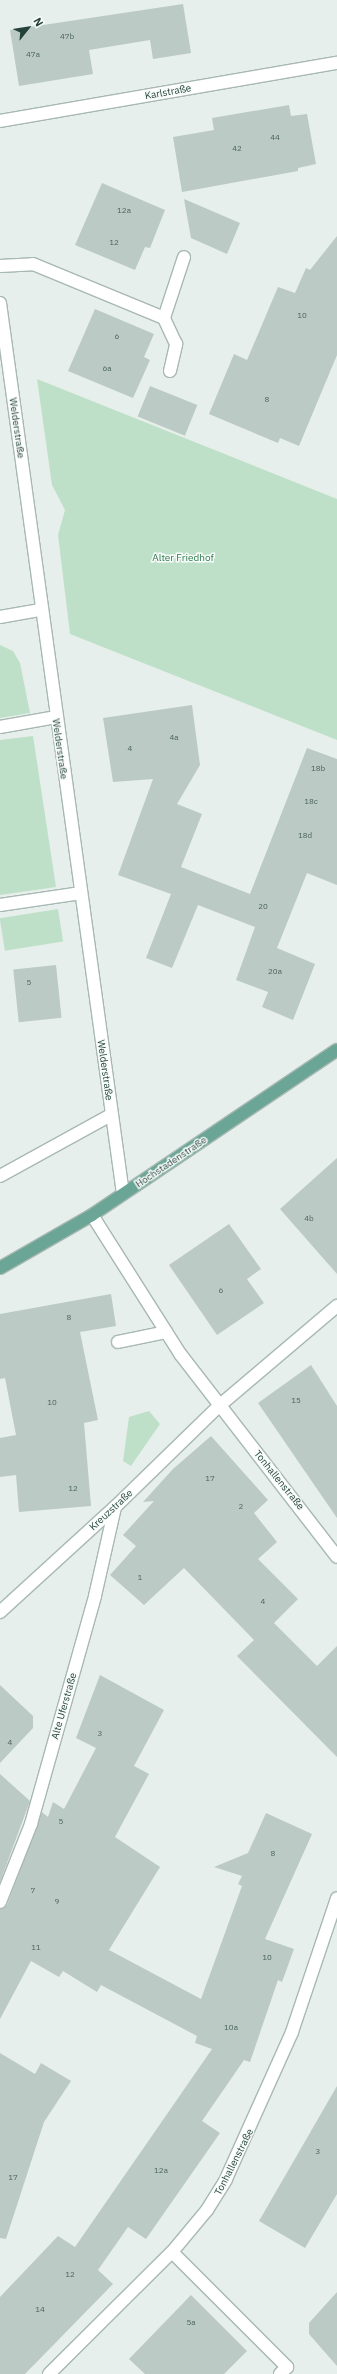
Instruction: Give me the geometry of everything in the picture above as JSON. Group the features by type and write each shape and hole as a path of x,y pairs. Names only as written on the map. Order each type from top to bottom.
{"main road":[{"name":"Hochstadenstraße","path":"0,1268 92,1215 337,1050"}],"street":[{"name":"Karlstraße","path":"0,121 337,63"},
{"path":"164,318 184,257"},
{"path":"0,266 33,264 164,318 176,344 170,371"},
{"name":"Welderstraße","path":"0,303 40,610 123,1194"},
{"path":"0,617 40,610"},
{"path":"0,727 56,718"},
{"path":"0,905 81,893"},
{"path":"0,1176 111,1115"},
{"path":"92,1215 166,1332 219,1406"},
{"name":"Kreuzstraße","path":"0,1612 115,1507 219,1406 337,1306"},
{"path":"118,1342 166,1332"},
{"name":"Tonhallenstraße","path":"219,1406 337,1557"},
{"name":"Alte Uferstraße","path":"0,1902 31,1824 95,1596 115,1507"},
{"name":"Tonhallenstraße","path":"49,2374 172,2252 207,2210 226,2179 263,2103 292,2032 337,1898"},
{"path":"172,2252 287,2367 280,2374"}],"green space":[{"name":"Alter Friedhof","path":"37,379 337,499 337,740 70,634 58,535 65,510 52,485"},
{"path":"0,645 13,651 20,663 30,713 0,718"},
{"path":"33,736 56,887 0,895 0,740"},
{"path":"58,909 63,942 5,951 0,918"},
{"path":"149,1411 160,1424 131,1466 123,1461 129,1417"}],"building":[{"path":"183,4 191,53 153,59 150,40 89,50 93,74 19,86 10,30"},
{"path":"289,105 291,116 307,114 316,164 298,168 298,171 182,192 173,137 214,130 212,118"},
{"path":"102,183 165,210 150,248 145,247 135,270 75,245"},
{"path":"184,199 240,223 227,254 191,238"},
{"path":"337,236 337,355 299,446 280,438 278,443 209,414 234,354 247,360 278,287 295,293 306,268 310,270"},
{"path":"95,309 154,334 144,357 150,360 133,398 68,371"},
{"path":"150,386 197,405 185,436 138,417"},
{"path":"192,705 200,765 177,804 202,814 181,867 250,894 307,748 337,759 337,885 307,873 277,948 315,964 293,1020 262,1007 268,992 236,980 255,927 198,905 172,968 146,958 171,894 118,875 153,779 113,782 103,718"},
{"path":"56,965 62,1018 19,1022 13,969"},
{"path":"337,1158 337,1274 280,1209"},
{"path":"229,1224 261,1269 247,1279 264,1303 217,1335 169,1265"},
{"path":"111,1294 116,1326 80,1332 98,1420 84,1423 91,1506 19,1512 16,1475 0,1477 0,1438 16,1435 5,1378 0,1379 0,1314"},
{"path":"311,1365 337,1406 337,1518 258,1403"},
{"path":"211,1436 268,1500 254,1513 277,1542 258,1559 298,1599 274,1623 317,1666 337,1646 337,1757 237,1656 254,1640 184,1568 144,1605 110,1575 136,1546 123,1535 154,1501 143,1502 173,1469"},
{"path":"100,1675 164,1710 134,1766 149,1774 115,1837 160,1867 109,1950 201,1999 242,1886 238,1884 242,1876 214,1867 248,1853 266,1813 312,1834 265,1939 294,1949 282,1982 278,1980 250,2062 244,2060 202,2121 220,2133 146,2239 128,2227 98,2270 113,2284 25,2374 0,2374 0,2297 58,2236 75,2247 212,2049 195,2043 197,2036 101,1985 97,1992 63,1971 59,1977 31,1961 0,2019 0,1909 7,1905 42,1812 48,1817 53,1802 64,1809 96,1748 76,1738"},
{"path":"0,1685 33,1716 33,1728 0,1763"},
{"path":"0,1774 30,1801 0,1882"},
{"path":"0,2053 35,2074 41,2063 71,2081 44,2122 6,2239 0,2238"},
{"path":"337,2086 337,2194 305,2248 259,2221"},
{"path":"337,2292 337,2366 309,2334 309,2323"},
{"path":"191,2295 247,2351 224,2374 145,2374 129,2359"}]}
